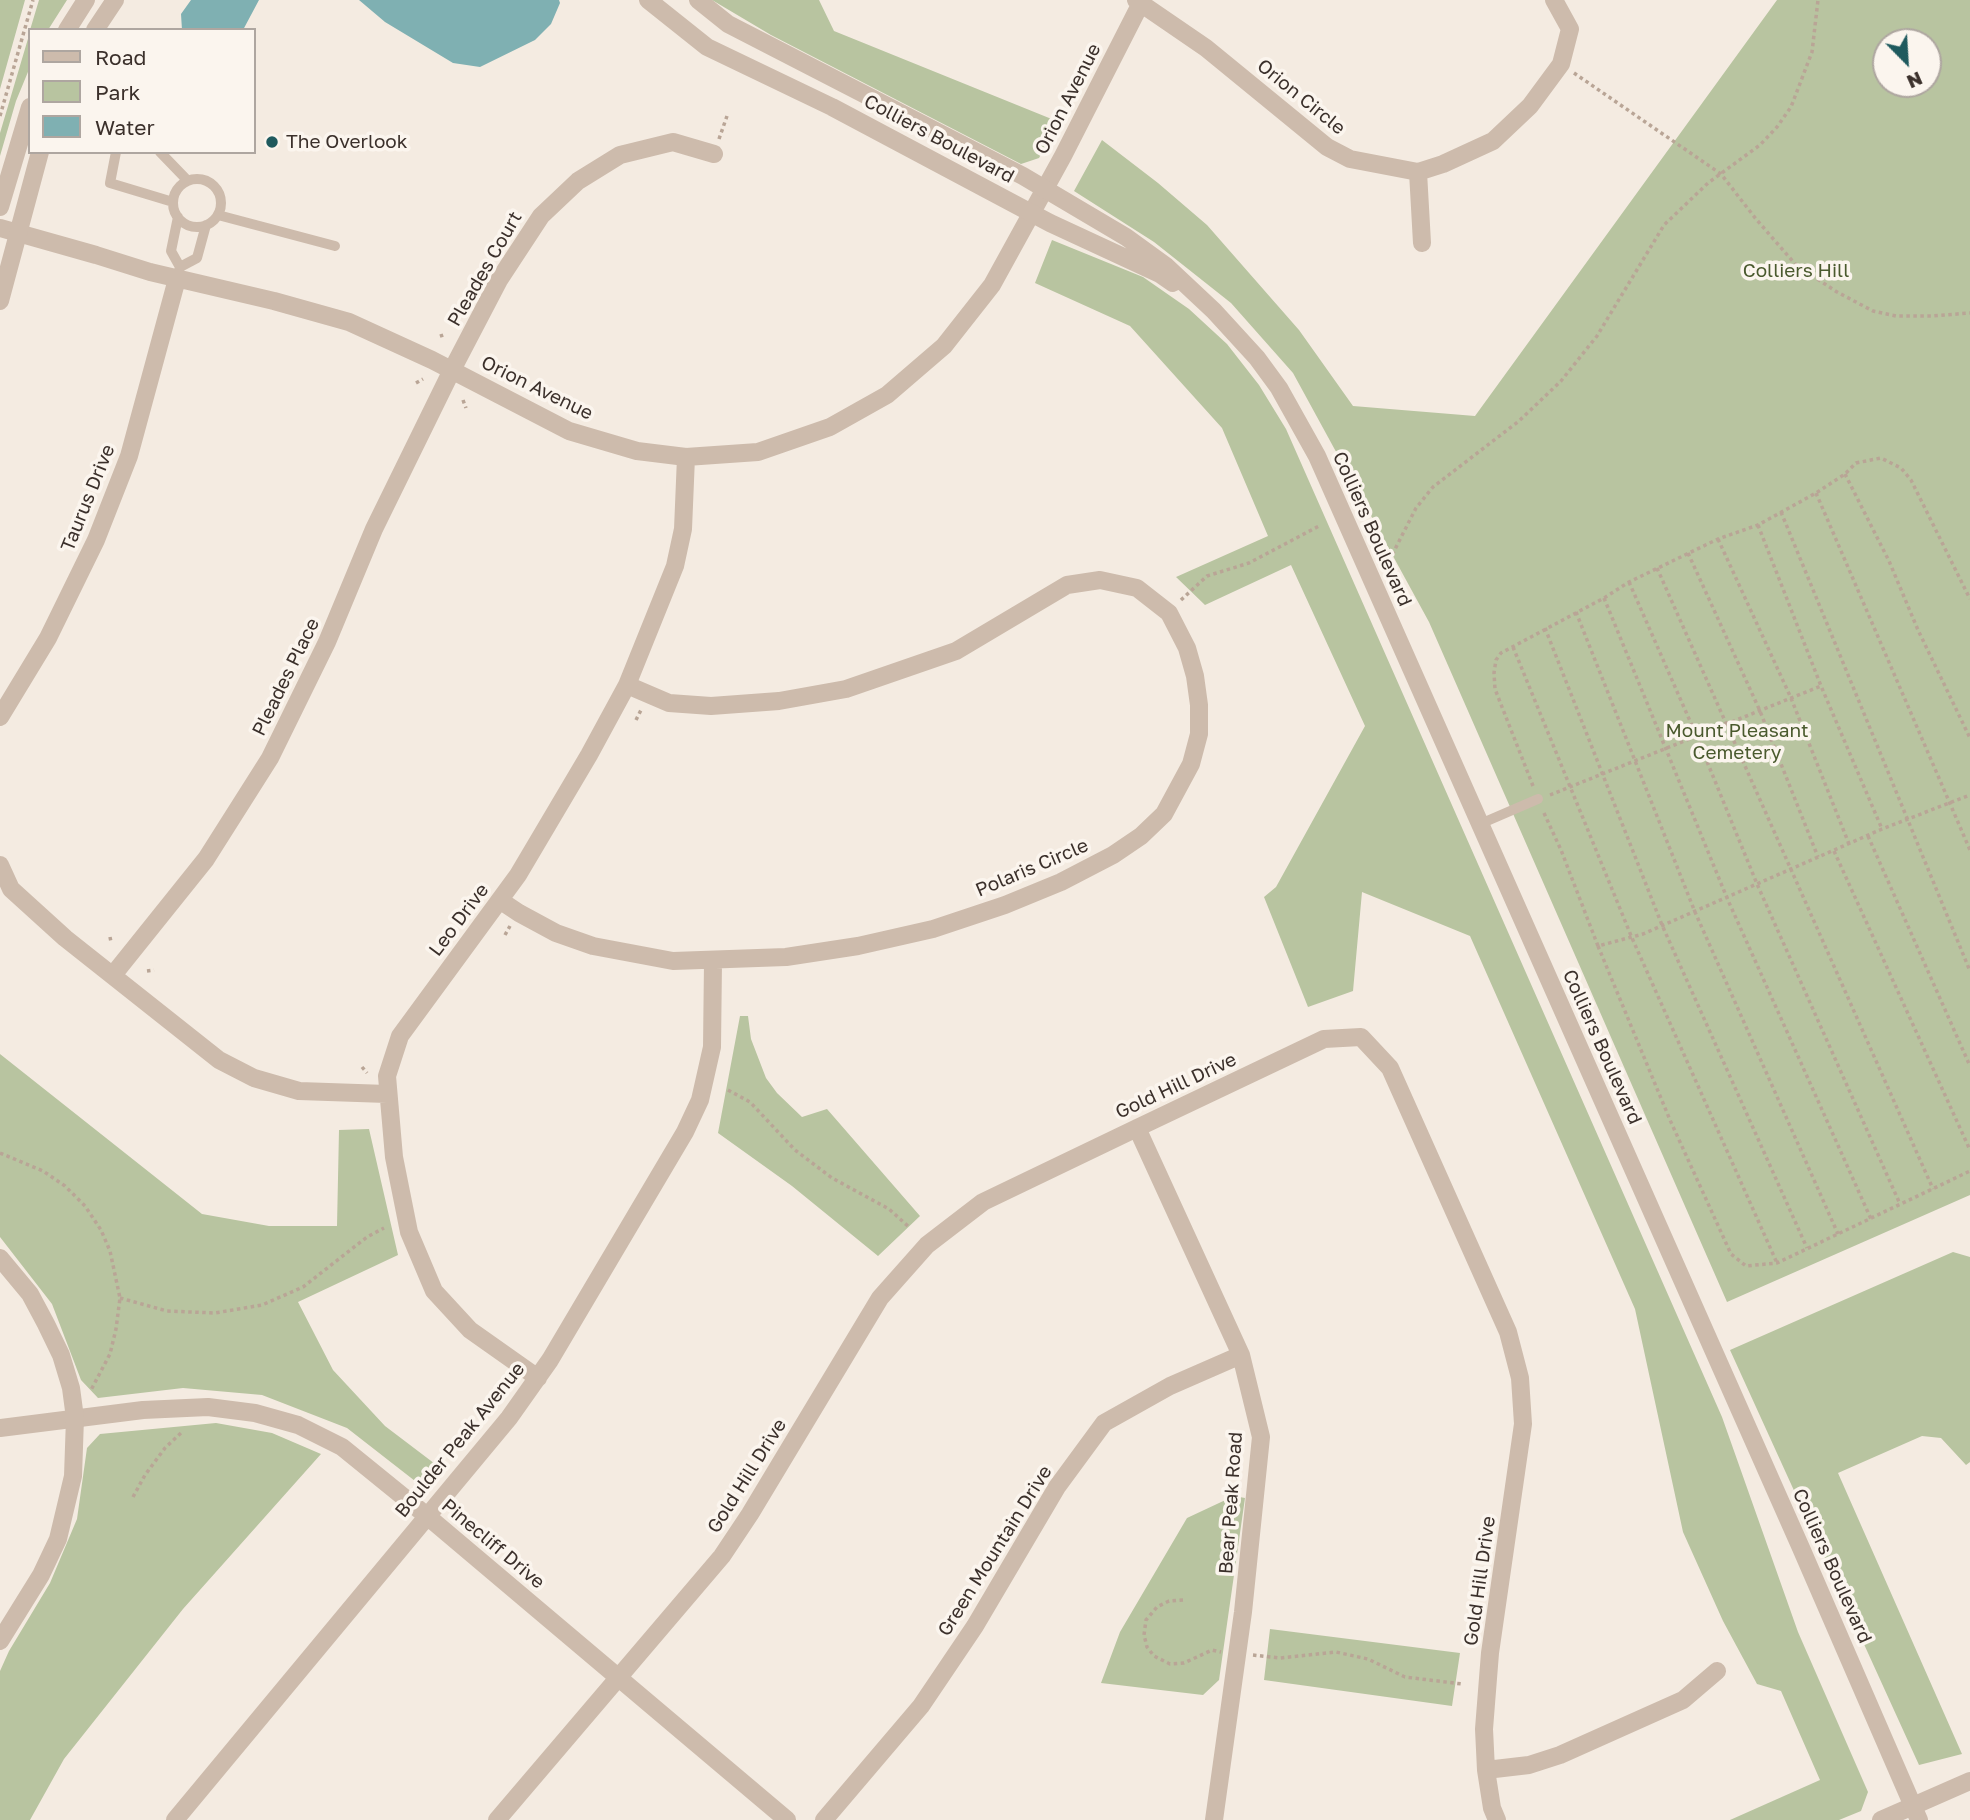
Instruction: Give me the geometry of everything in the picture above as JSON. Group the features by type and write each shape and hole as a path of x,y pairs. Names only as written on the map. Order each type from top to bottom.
{"street":[{"path":"68,28 86,0"},
{"path":"96,28 115,0"},
{"name":"Colliers Boulevard","path":"648,0 707,47 832,107 1092,244 1160,274 1214,311"},
{"name":"Colliers Boulevard","path":"698,0 727,24 1044,188 1126,237 1156,259 1214,311 1257,358 1279,388 1299,420 1480,824 1916,1813"},
{"path":"1422,243 1418,172 1443,164 1493,141 1530,106 1561,64 1570,29 1554,0"},
{"name":"Orion Avenue","path":"8,231 178,273 349,322 452,370 569,431 637,451 686,457 758,452 830,427 887,396 944,346 992,285 1032,212 1138,1"},
{"name":"Orion Circle","path":"1138,1 1206,48 1327,147 1350,159 1418,172"},
{"path":"0,207 28,114"},
{"name":"Pleades Court","path":"452,370 499,280 541,216 578,181 620,155 673,142 714,155"},
{"path":"0,301 8,231 39,154"},
{"name":"Taurus Drive","path":"0,717 48,638 96,540 129,456 178,273"},
{"name":"Pleades Place","path":"113,975 206,859 270,758 327,642 374,529 452,370"},
{"name":"Leo Drive","path":"538,1378 470,1330 434,1291 409,1232 394,1157 387,1076 400,1036 457,956 501,901 589,755 627,685 675,566 683,529 686,457"},
{"name":"Polaris Circle","path":"501,901 519,914 556,933 593,946 673,961 786,957 846,948 933,929 1061,883 1113,855 1141,836 1164,814 1178,790 1191,764 1199,734 1195,676 1187,648 1169,613 1137,588 1100,580 1066,585 957,650 846,689 779,701 711,706 669,703 627,685"},
{"path":"0,865 11,889 65,938 219,1060 254,1078 299,1091 387,1094"},
{"name":"Boulder Peak Avenue","path":"175,1820 509,1418 538,1378 685,1132 700,1100 712,1047 713,961"},
{"name":"Gold Hill Drive","path":"497,1820 722,1556 880,1298 927,1245 983,1202 1137,1128 1324,1039 1362,1037 1390,1068 1508,1332 1520,1378 1524,1424 1490,1653 1484,1729 1486,1770 1492,1808 1497,1820"},
{"name":"Bear Peak Road","path":"1137,1128 1241,1354 1261,1437 1243,1612 1214,1820"},
{"path":"0,1258 30,1294 61,1355 71,1388 75,1418 73,1476 58,1539 41,1575 0,1641"},
{"name":"Green Mountain Drive","path":"824,1820 921,1706 975,1626 1057,1487 1104,1423 1170,1386 1241,1354"},
{"name":"Pinecliff Drive","path":"0,1428 143,1410 208,1407 255,1413 298,1425 342,1447 620,1676 787,1820"},
{"path":"1486,1770 1529,1765 1560,1755 1683,1700 1717,1671"},
{"path":"1881,1820 1916,1813 1970,1781"}],"lane":[{"path":"116,154 110,183 173,202"},
{"path":"162,154 188,181"},
{"path":"200,179 214,186 221,200 218,215 206,225 197,258 178,273 171,251 178,217 173,202 179,188 188,181 200,179"},
{"path":"218,215 335,246"},
{"path":"178,217 191,226 206,225"},
{"path":"1480,824 1538,799"}],"path":[{"path":"0,116 33,0"},
{"path":"1383,562 1390,559 1416,508 1433,487 1518,421 1561,381 1597,336 1664,225 1708,183 1760,145 1791,107 1812,52 1818,0"},
{"path":"1561,64 1720,174 1796,265 1837,292 1873,311 1896,316 1931,317 1970,313"},
{"path":"725,122 727,116"},
{"path":"441,334 443,340"},
{"path":"483,360 490,359"},
{"path":"416,383 423,379"},
{"path":"463,400 466,408"},
{"path":"1970,600 1910,480 1901,468 1881,458 1856,463 1846,474 1816,493 1758,525 1718,539 1657,568 1545,628 1501,653 1496,660 1494,673 1495,689 1538,799 1665,1108 1731,1254 1746,1266 1777,1263 1970,1171"},
{"path":"1846,474 1970,738"},
{"path":"1816,493 1924,738 1970,850"},
{"path":"1781,512 1970,971"},
{"path":"1758,525 1821,686 1882,829"},
{"path":"1169,613 1208,576 1237,568 1319,526"},
{"path":"1718,539 1791,698 1849,844"},
{"path":"1688,554 1760,711 1818,857"},
{"path":"1657,568 1933,1189"},
{"path":"1629,582 1697,737 1757,884 1900,1204"},
{"path":"1604,598 1727,898 1871,1219"},
{"path":"1576,612 1695,912 1838,1234"},
{"path":"1545,628 1662,925 1807,1248"},
{"path":"1513,647 1632,938 1777,1263"},
{"path":"1538,799 1570,789 1601,774 1821,686"},
{"path":"1598,946 1632,938 1882,829 1970,795"},
{"path":"1868,836 1970,1066"},
{"path":"1834,851 1970,1150"},
{"path":"110,937 111,943"},
{"path":"146,971 154,970"},
{"path":"362,1067 367,1073"},
{"path":"727,1090 750,1102 795,1150 832,1178 889,1209 910,1228"},
{"path":"0,1153 43,1171 65,1186 85,1206 110,1251 120,1298 110,1354 99,1380 87,1395"},
{"path":"120,1298 167,1311 215,1314 262,1305 303,1287 367,1237 384,1228"},
{"path":"133,1497 165,1448 183,1431"},
{"path":"1183,1600 1169,1601 1157,1607 1146,1620 1144,1635 1147,1647 1154,1656 1170,1664 1184,1663 1212,1650 1280,1658 1336,1652 1368,1659 1405,1677 1462,1684"}],"green space":[{"path":"0,0 25,0 0,89"},
{"path":"39,0 67,0 49,28 31,28"},
{"path":"712,0 819,0 834,31 1059,122 1039,158 1021,164 771,35"},
{"path":"1777,0 1970,0 1970,1195 1727,1302 1429,622 1293,373 1231,303 1154,242 1074,191 1102,140 1207,225 1299,330 1353,406 1475,416"},
{"path":"28,39 28,72 16,101 0,156 0,133"},
{"path":"1052,240 1143,277 1189,309 1227,344 1259,385 1286,429 1722,1417 1798,1632 1868,1792 1861,1811 1839,1820 1730,1820 1820,1780 1781,1691 1757,1684 1723,1621 1683,1532 1635,1309 1470,936 1362,892 1353,991 1308,1007 1264,897 1276,887 1365,726 1291,565 1205,605 1176,577 1268,536 1222,428 1130,326 1035,283"},
{"path":"740,1016 748,1016 751,1039 766,1078 777,1093 802,1117 827,1109 920,1216 878,1256 792,1186 718,1133"},
{"path":"0,1054 202,1214 269,1226 337,1226 339,1130 369,1129 398,1255 298,1302 333,1370 385,1426 443,1470 433,1479 415,1481 347,1428 262,1395 183,1388 98,1398 81,1380 52,1304 0,1237"},
{"path":"1953,1252 1970,1257 1970,1462 1966,1465 1941,1438 1922,1436 1838,1473 1962,1754 1919,1765 1730,1350"},
{"path":"216,1423 272,1433 321,1454 183,1609 64,1759 30,1820 0,1820 0,1671 50,1583 77,1519 87,1448 100,1434"},
{"path":"1234,1496 1245,1498 1219,1680 1203,1695 1101,1683 1120,1632 1187,1518"},
{"path":"1270,1629 1460,1653 1452,1706 1264,1680"}],"water":[{"path":"191,0 259,0 244,28 182,28 181,14"},
{"path":"359,0 559,0 560,3 551,24 535,40 480,67 453,63 385,22"}],"place":[{"name":"The Overlook","path":"272,142"}],"park label":[{"name":"Colliers Hill","path":"1796,271"},
{"name":"Mount Pleasant Cemetery","path":"1737,742"}]}
